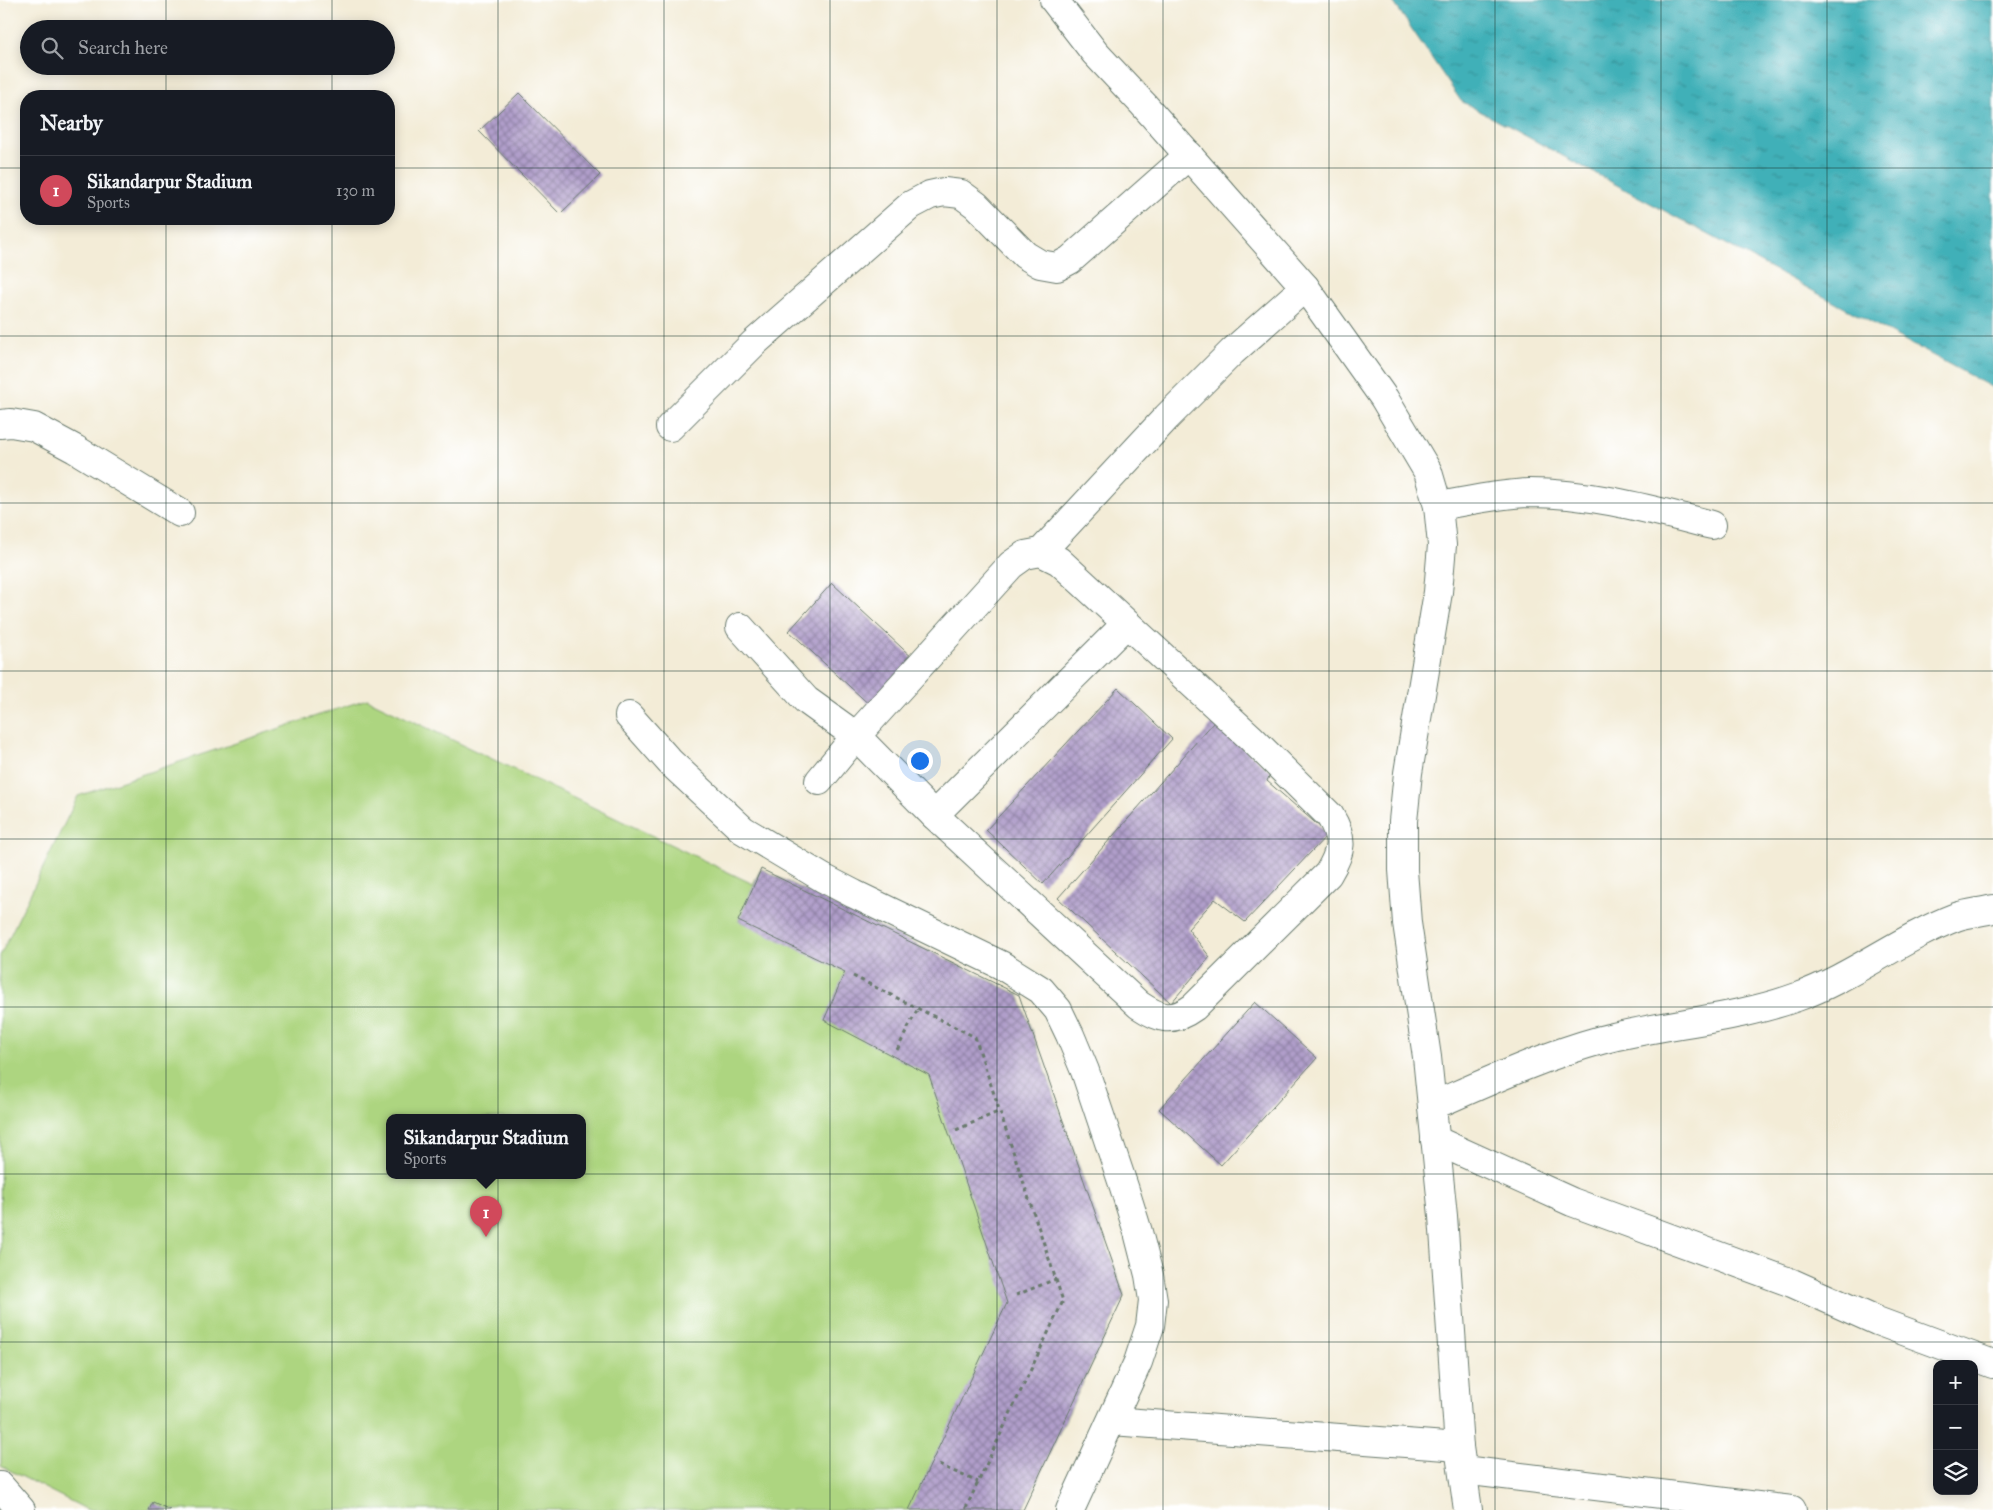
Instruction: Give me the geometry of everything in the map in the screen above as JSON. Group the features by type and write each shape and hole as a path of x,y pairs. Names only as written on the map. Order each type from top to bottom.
{"street":[{"path":"1054,0 1095,53 1189,155 1305,287 1389,406 1428,472 1438,506 1442,545 1438,592 1410,764 1403,821 1403,870 1407,923 1427,1058 1432,1106 1443,1216 1461,1459 1468,1510"},
{"path":"670,427 754,343 911,205 930,195 944,192 961,194 976,205 1025,255 1040,264 1057,267 1070,260 1189,155"},
{"path":"819,781 856,736 1011,565 1025,555 1041,552 1167,417 1232,352 1305,287"},
{"path":"0,424 11,423 34,427 75,449 180,513"},
{"path":"1438,506 1527,493 1565,495 1609,500 1712,525"},
{"path":"740,627 806,700 856,736 934,815 1139,1005 1153,1015 1168,1018 1182,1016 1194,1007 1328,874 1336,860 1340,845 1338,828 1330,816 1250,737 1126,624 1082,581 1059,561 1041,552"},
{"path":"934,815 1126,624"},
{"path":"629,716 670,762 743,830 831,882 1001,965 1041,990 1058,1010 1085,1071 1124,1187 1138,1232 1153,1300 1150,1326 1138,1362 1070,1510"},
{"path":"1432,1106 1536,1062 1602,1040 1736,1015 1798,997 1839,978 1928,929 1958,916 1993,909"},
{"path":"1435,1140 1572,1202 1792,1283 1877,1321 1993,1364"},
{"path":"1112,1421 1461,1459 1792,1510"},
{"path":"0,1486 21,1510"}],"path":[{"path":"853,976 974,1037 1063,1301 965,1510"},
{"path":"897,1050 918,1008"},
{"path":"956,1130 1000,1111"},
{"path":"1016,1295 1056,1279"},
{"path":"939,1465 978,1482"}],"green space":[{"path":"367,699 753,884 761,869 1019,995 1124,1295 1023,1510 88,1510 1,1466 0,956 78,796"}],"water":[{"path":"1392,0 1993,0 1993,388 1461,101"}],"building":[{"path":"519,93 600,175 560,214 479,131"},
{"path":"832,583 916,661 873,708 789,631"},
{"path":"1118,688 1172,739 1043,884 986,830"},
{"path":"1214,722 1271,772 1267,781 1328,834 1245,922 1215,899 1188,929 1210,957 1171,1003 1058,898"},
{"path":"761,869 1019,995 1124,1295 1023,1510 909,1510 1007,1303 929,1075 824,1020 845,972 738,921"},
{"path":"1255,1002 1317,1058 1221,1165 1159,1109"},
{"path":"153,1502 170,1510 149,1510"}],"place":[{"name":"Sikandarpur Stadium","path":"486,1237"}]}
